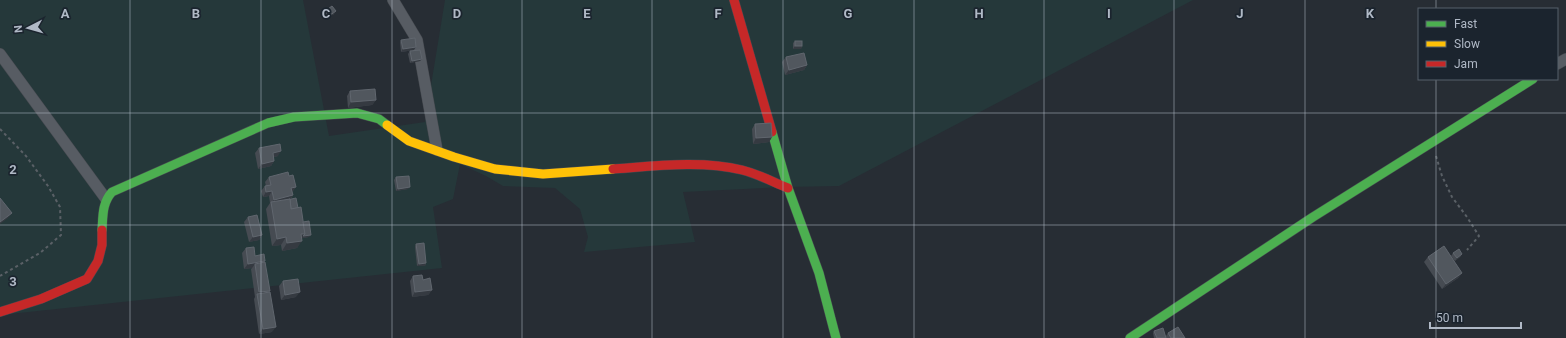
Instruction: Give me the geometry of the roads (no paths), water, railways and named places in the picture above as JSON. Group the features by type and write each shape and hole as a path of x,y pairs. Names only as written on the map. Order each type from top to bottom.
{"street":[{"path":"393,0 417,40 437,150"},
{"path":"734,0 788,188 819,273 836,338"},
{"path":"0,54 106,199"},
{"path":"1130,338 1313,217 1531,80"},
{"path":"0,312 41,299 87,279 98,261 102,245 103,211 106,199 112,192 268,123 294,117 357,113 379,119 409,141 454,157 496,169 542,174 695,165 720,166 743,170 788,188"}]}
